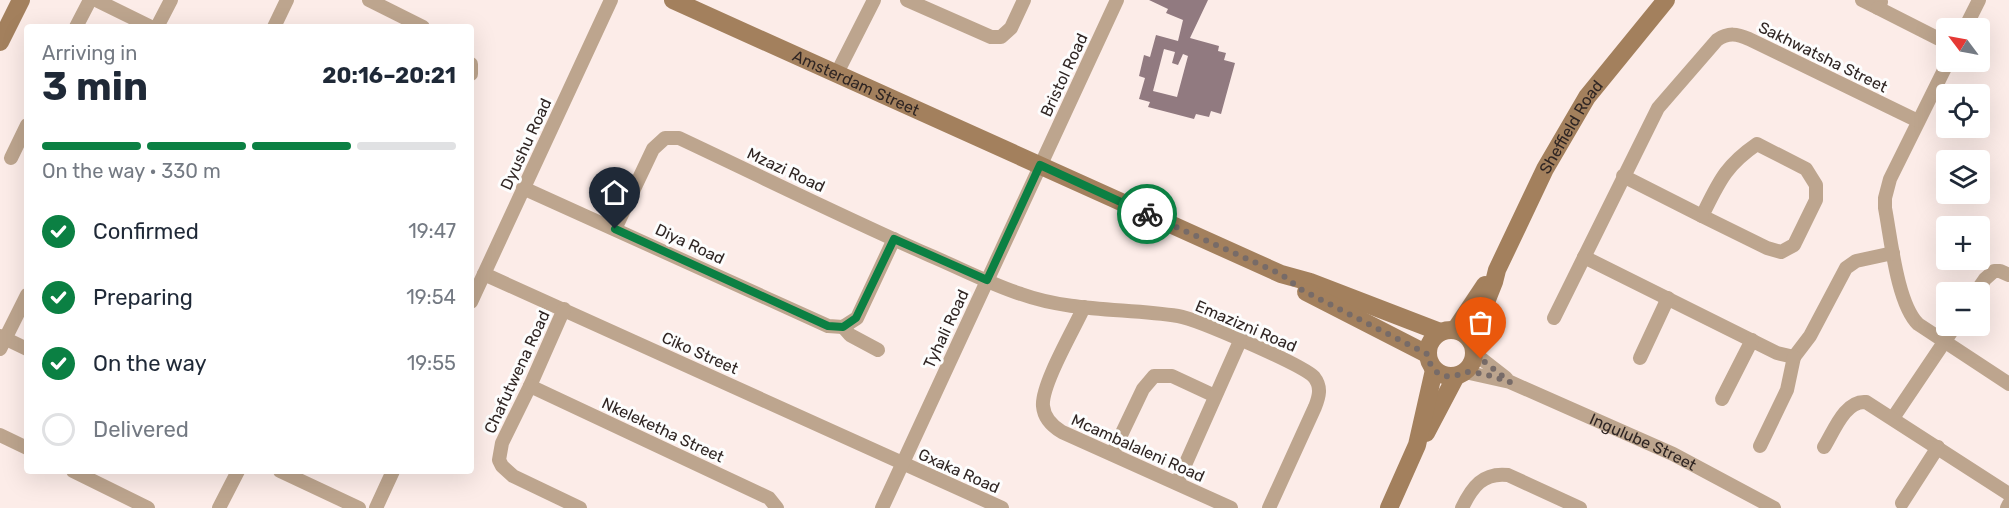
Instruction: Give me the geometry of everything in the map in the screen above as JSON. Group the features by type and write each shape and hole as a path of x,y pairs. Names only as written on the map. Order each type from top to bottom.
{"street":[{"path":"0,42 21,0"},
{"path":"78,24 90,0"},
{"path":"96,0 145,24"},
{"path":"159,24 171,0"},
{"path":"275,24 287,0"},
{"path":"369,0 417,24"},
{"name":"Dyushu Road","path":"474,296 611,0"},
{"name":"Amsterdam Street","path":"673,0 1040,165"},
{"path":"837,74 874,0"},
{"path":"907,0 991,37 1001,37 1011,28 1024,0"},
{"name":"Bristol Road","path":"1040,165 1117,0"},
{"name":"Sheffield Road","path":"1472,347 1497,270 1545,169 1587,97 1666,0"},
{"path":"1862,0 1880,4 1936,37"},
{"path":"1970,18 1979,0"},
{"name":"Sakhwatsha Street","path":"1554,318 1658,108 1717,40 1724,35 1731,34 1749,39 1918,122"},
{"path":"1943,72 1886,188 1885,208 1893,253 1908,312 1918,324 2009,384"},
{"path":"10,158 24,131"},
{"name":"Mzazi Road","path":"615,229 653,149 665,138 679,138 987,280"},
{"path":"1623,176 1702,216 1767,248 1781,252 1794,245 1816,200 1816,185 1806,169 1757,144 1738,157 1722,175 1702,216"},
{"path":"1040,165 1281,274 1448,331 1461,332 1472,347 1472,364 1460,374 1426,435 1417,445"},
{"name":"Tyhali Road","path":"882,508 1040,165"},
{"name":"Diya Road","path":"524,188 828,326 843,327 850,335 878,350"},
{"path":"843,327 856,318 894,239"},
{"path":"1760,446 1787,390 1794,357 1810,336 1846,268 1856,261 1893,253"},
{"path":"1584,257 1783,355 1794,357"},
{"name":"Sheffield Road","path":"1448,331 1497,270"},
{"path":"1983,282 1994,271 2009,275"},
{"name":"Ciko Street","path":"484,274 902,463"},
{"path":"1281,274 1302,290 1430,362 1444,376 1460,374"},
{"name":"Emazizni Road","path":"987,280 1034,298 1084,307 1178,316 1205,325 1300,367 1315,378 1319,394 1315,407 1269,508"},
{"path":"1640,358 1668,298"},
{"path":"24,301 2,341 24,348"},
{"name":"Mcambalaleni Road","path":"1084,307 1047,386 1043,408 1047,418 1053,426 1231,508"},
{"name":"Chafutwena Road","path":"564,309 502,443 499,460 513,476 580,508"},
{"path":"1389,508 1417,445 1430,362 1428,345 1433,337 1448,331"},
{"path":"1893,418 1948,336"},
{"path":"1722,399 1752,340"},
{"path":"1177,483 1240,341"},
{"name":"Ingulube Street","path":"1472,347 1510,382"},
{"name":"Ingulube Street","path":"1460,374 1510,382 1673,454 1774,508"},
{"path":"1112,454 1143,389 1154,376 1172,376 1215,396"},
{"name":"Nkeleketha Street","path":"530,386 769,498 777,508"},
{"path":"1824,447 1846,411 1854,405 1866,402 2009,494"},
{"path":"0,435 24,447"},
{"path":"1902,503 1938,447"},
{"name":"Gxaka Road","path":"902,463 980,503 1002,508"},
{"path":"79,474 148,508"},
{"path":"219,508 236,474"},
{"path":"286,474 359,508"},
{"path":"376,508 392,474"},
{"path":"1462,508 1475,488 1488,476 1499,474 1508,475 1580,508"}],"building":[{"path":"1149,0 1208,0 1190,38 1219,46 1218,51 1226,53 1224,60 1235,63 1221,114 1211,111 1209,117 1196,114 1194,119 1148,107 1150,102 1139,99 1145,78 1139,76 1144,55 1150,57 1156,35 1178,41 1183,20 1166,13 1168,9","holes":["1164,49 1175,52 1172,63 1178,65 1183,54 1188,56 1177,97 1153,91"]}],"way so far":[{"path":"1147,214 1281,274 1302,290 1427,354 1434,370 1444,376 1456,376 1465,372 1510,382 1481,359"}],"route":[{"path":"615,229 828,326 843,327 856,318 894,239 987,280 1040,165 1147,214"}]}
